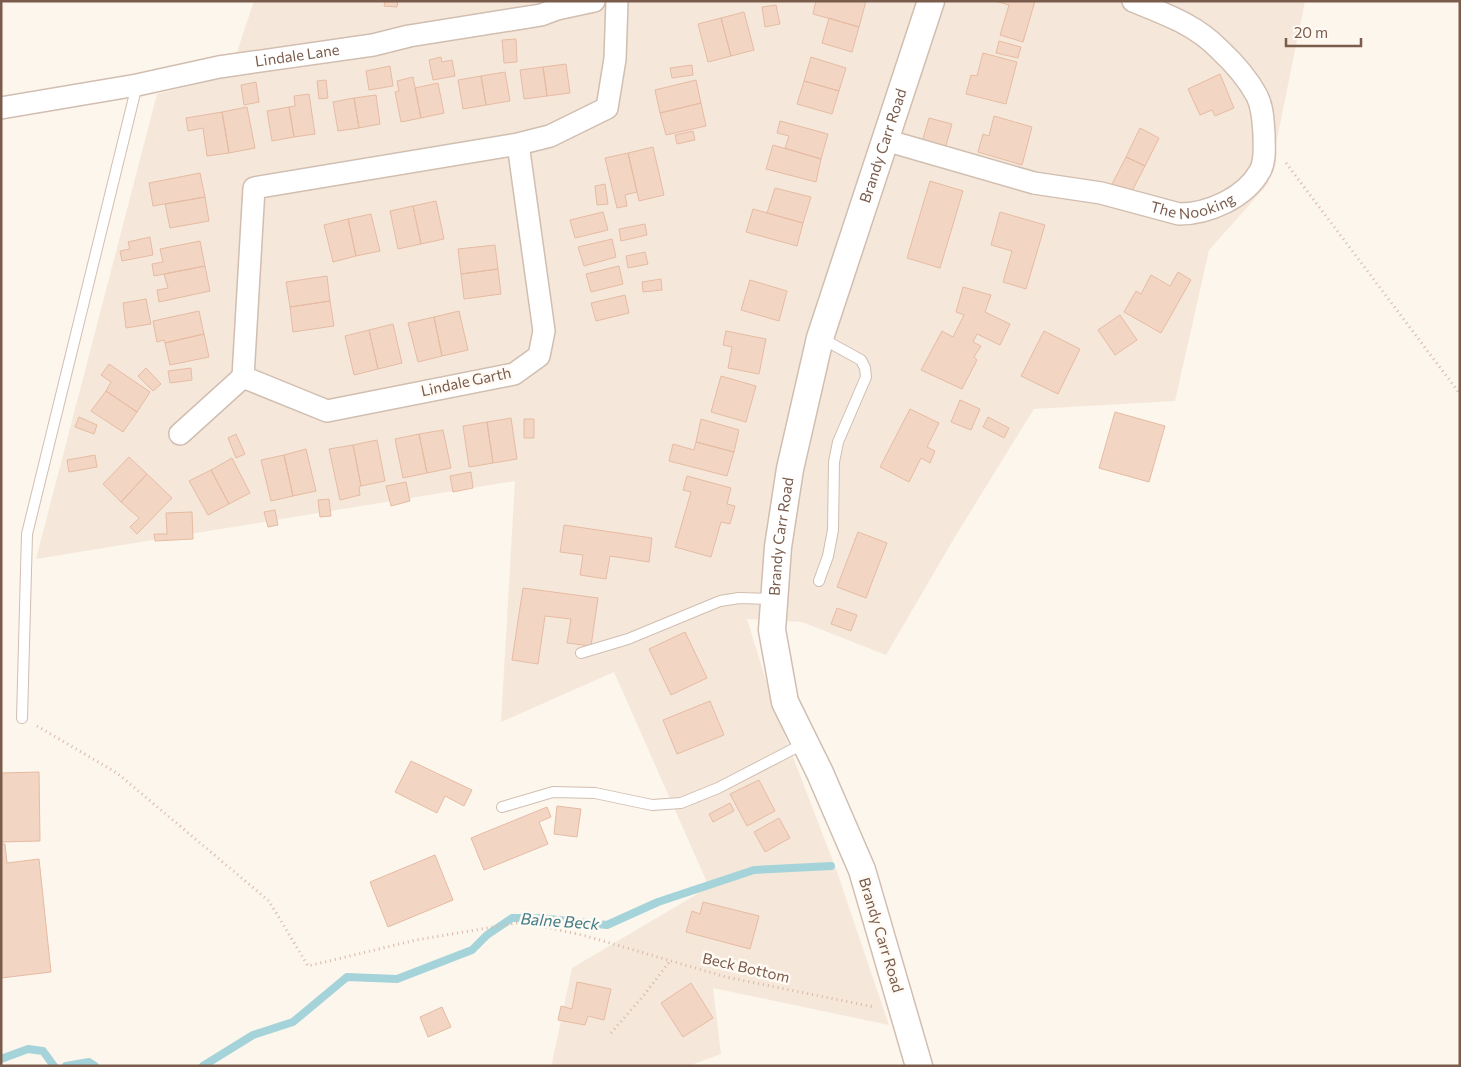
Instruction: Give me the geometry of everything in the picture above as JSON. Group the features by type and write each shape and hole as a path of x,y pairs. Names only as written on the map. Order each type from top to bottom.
{"street":[{"name":"Lindale Lane","path":"1,108 137,85 218,67 373,45 409,36 541,15 557,9 594,1"},
{"path":"180,434 243,377 254,188 518,144 550,136 608,108 615,59 617,1"},
{"name":"Brandy Carr Road","path":"919,1066 905,1012 862,870 806,743 785,702 772,630 778,547 790,468 820,338 931,1"},
{"name":"The Nooking","path":"885,140 1034,183 1101,193 1179,214 1204,211 1229,200 1241,193 1252,183 1260,170 1264,156 1262,108 1258,97 1220,49 1200,33 1180,21 1144,4"},
{"name":"Lindale Garth","path":"243,377 328,411 514,374 539,356 544,331 518,144"}],"lane":[{"path":"22,718 27,534 137,85"},
{"path":"819,581 828,556 833,530 834,462 838,442 866,377 865,368 861,360 820,338"},
{"path":"581,653 628,639 720,601 739,598 774,599"},
{"path":"502,807 553,792 595,792 652,805 681,803 718,788 806,743"}],"path":[{"path":"1264,156 1280,154 1460,394"},
{"name":"Beck Bottom","path":"22,718 116,773 269,901 308,966 416,940 523,922 586,936 726,978 905,1012"},
{"path":"611,1034 670,961"}],"shaded area":[{"path":"254,1 1305,1 1268,184 1209,250 1175,401 1034,409 956,535 886,655 802,622 747,619 775,710 836,869 889,1025 713,988 721,1054 688,1066 555,1066 552,1063 572,968 709,887 614,672 501,722 515,481 36,559 157,94 229,76"}],"building":[{"path":"385,1 398,1 397,7 384,6"},
{"path":"816,1 866,1 859,27 813,14"},
{"path":"995,1 1035,1 1023,42 1000,35 1009,5"},
{"path":"776,5 780,24 765,27 762,7"},
{"path":"744,12 754,50 731,56 721,18"},
{"path":"721,18 731,56 708,62 698,24"},
{"path":"829,18 859,27 852,52 822,43"},
{"path":"516,39 517,62 504,63 502,40"},
{"path":"999,41 1021,47 1018,58 996,53"},
{"path":"983,53 1017,62 1006,104 966,94 971,75 977,76"},
{"path":"441,57 442,62 452,60 455,76 433,80 429,60"},
{"path":"811,57 846,68 839,91 804,81"},
{"path":"566,64 570,93 547,96 543,67"},
{"path":"692,65 693,75 672,78 670,68"},
{"path":"390,66 393,86 369,90 366,71"},
{"path":"543,67 547,96 524,99 520,70"},
{"path":"505,72 510,101 486,105 481,76"},
{"path":"1220,74 1234,108 1215,116 1212,110 1200,115 1188,89"},
{"path":"481,76 486,105 463,109 458,80"},
{"path":"413,77 421,118 401,122 395,92 399,91 397,81"},
{"path":"326,80 328,98 319,99 317,81"},
{"path":"696,80 701,103 660,113 655,90"},
{"path":"804,81 839,91 832,114 797,104"},
{"path":"256,82 259,102 244,105 241,85"},
{"path":"438,83 444,113 421,118 415,88"},
{"path":"309,94 315,134 294,137 289,107 295,106 294,96"},
{"path":"376,95 380,124 359,128 354,98"},
{"path":"354,98 359,128 338,131 333,102"},
{"path":"701,103 706,126 666,135 660,113"},
{"path":"247,107 255,148 229,153 222,112"},
{"path":"289,107 294,137 272,141 267,111"},
{"path":"222,112 229,153 207,156 203,128 188,131 186,118"},
{"path":"994,116 1032,127 1022,165 978,152 983,134 989,136"},
{"path":"929,118 952,124 945,149 922,142"},
{"path":"780,121 828,134 821,159 785,148 789,136 777,133"},
{"path":"1140,128 1159,138 1145,166 1126,157"},
{"path":"693,131 695,140 677,144 675,135"},
{"path":"773,145 821,159 816,182 766,169"},
{"path":"653,147 664,195 639,201 628,153"},
{"path":"628,153 637,192 625,195 627,206 617,208 605,158"},
{"path":"1126,157 1145,166 1130,195 1111,186"},
{"path":"200,173 205,197 153,206 149,183"},
{"path":"930,181 963,191 940,268 907,258"},
{"path":"605,184 608,204 597,205 595,186"},
{"path":"775,188 811,197 803,223 767,213"},
{"path":"205,197 209,221 170,228 165,204"},
{"path":"436,201 444,239 421,244 413,206"},
{"path":"413,206 421,244 398,249 390,211"},
{"path":"753,209 803,223 797,246 746,232"},
{"path":"603,212 608,230 575,238 570,220"},
{"path":"1000,212 1045,225 1026,289 1003,282 1012,251 991,245"},
{"path":"371,214 380,251 356,256 348,219"},
{"path":"348,219 356,256 333,262 324,225"},
{"path":"645,224 647,235 621,241 619,229"},
{"path":"150,237 153,255 122,261 120,251 130,249 128,242"},
{"path":"612,239 616,257 584,266 578,247"},
{"path":"200,241 205,266 154,276 152,264 163,262 160,249"},
{"path":"495,245 498,269 461,274 458,249"},
{"path":"645,252 648,264 628,268 626,256"},
{"path":"205,266 210,291 159,302 157,290 168,288 164,274"},
{"path":"619,266 623,284 591,292 586,274"},
{"path":"498,269 501,294 464,299 461,274"},
{"path":"1178,272 1191,280 1161,333 1124,312 1136,291 1141,294 1151,275 1170,286"},
{"path":"327,276 330,301 290,307 286,282"},
{"path":"661,279 662,290 643,292 642,282"},
{"path":"750,280 787,291 779,321 741,310"},
{"path":"963,287 991,295 985,312 1010,324 1000,345 977,334 973,342 981,346 974,357 977,360 962,389 921,370 942,331 953,337 964,315 956,312"},
{"path":"625,295 629,313 596,321 591,303"},
{"path":"146,299 151,324 126,328 123,303"},
{"path":"330,301 334,326 293,332 290,307"},
{"path":"199,311 204,334 165,343 164,340 157,342 153,321"},
{"path":"459,311 468,350 442,356 434,317"},
{"path":"1120,315 1137,340 1115,355 1098,330"},
{"path":"434,317 442,356 418,362 408,323"},
{"path":"393,324 402,363 378,369 369,330"},
{"path":"369,330 378,369 354,375 345,336"},
{"path":"726,331 766,339 759,374 728,368 732,347 723,345"},
{"path":"1044,331 1080,349 1058,394 1021,376"},
{"path":"204,334 209,357 170,365 165,343"},
{"path":"109,364 150,392 137,412 106,391 111,382 101,375"},
{"path":"146,368 161,384 153,391 138,376"},
{"path":"191,368 192,380 170,383 168,371"},
{"path":"721,376 756,386 746,422 711,412"},
{"path":"106,391 137,412 123,432 91,411"},
{"path":"960,400 980,409 971,430 951,422"},
{"path":"910,409 939,423 927,447 935,451 930,463 921,458 909,482 880,467"},
{"path":"1115,412 1165,426 1149,482 1099,468"},
{"path":"79,417 97,425 94,434 75,427"},
{"path":"988,417 1009,428 1004,438 983,427"},
{"path":"511,418 517,459 493,463 487,422"},
{"path":"524,419 534,419 534,438 524,438"},
{"path":"701,419 739,430 734,452 696,442"},
{"path":"487,422 493,463 469,467 463,426"},
{"path":"443,430 451,468 427,473 419,434"},
{"path":"236,434 245,454 236,458 228,438"},
{"path":"419,434 427,473 403,478 395,439"},
{"path":"377,440 385,481 361,486 353,445"},
{"path":"696,442 734,452 727,476 669,461 673,444 694,450"},
{"path":"353,445 361,486 359,487 360,495 340,500 329,449"},
{"path":"306,449 316,491 293,496 284,455"},
{"path":"95,455 97,467 69,472 67,460"},
{"path":"284,455 293,496 271,501 261,460"},
{"path":"129,457 147,474 121,502 103,484"},
{"path":"232,458 250,493 229,504 211,470"},
{"path":"211,470 229,504 208,515 189,481"},
{"path":"471,472 473,488 453,492 450,476"},
{"path":"147,474 172,498 137,534 130,527 139,518 121,502"},
{"path":"687,476 731,488 727,504 735,506 730,524 721,522 711,557 675,547 691,492 683,490"},
{"path":"406,482 410,501 391,506 386,486"},
{"path":"329,499 331,516 320,517 318,500"},
{"path":"275,510 278,525 268,527 264,512"},
{"path":"192,512 193,539 155,541 154,534 167,534 166,513"},
{"path":"564,525 652,538 649,562 610,556 606,579 580,575 583,555 560,552"},
{"path":"858,532 887,543 866,598 837,587"},
{"path":"523,588 598,598 591,646 567,643 571,619 545,616 538,664 512,660"},
{"path":"837,608 857,615 851,631 831,624"},
{"path":"685,632 707,678 671,695 649,649"},
{"path":"710,701 724,735 677,754 663,720"},
{"path":"411,761 472,790 464,806 445,796 437,813 395,792"},
{"path":"39,772 40,841 1,842 1,773"},
{"path":"759,780 775,811 747,826 730,794"},
{"path":"730,803 734,811 713,822 709,814"},
{"path":"557,806 581,809 577,837 554,834"},
{"path":"547,807 551,817 539,822 548,844 484,870 471,838"},
{"path":"779,818 790,838 765,852 754,832"},
{"path":"1,844 5,844 7,863 39,859 51,972 1,978"},
{"path":"435,855 453,900 388,927 370,882"},
{"path":"703,902 759,916 750,949 686,932 692,911 700,914"},
{"path":"577,982 611,989 604,1020 588,1016 585,1025 558,1020 561,1006 572,1009"},
{"path":"691,983 713,1018 683,1037 661,1003"},
{"path":"442,1007 451,1027 428,1037 420,1017"}],"waterway":[{"name":"Balne Beck","path":"203,1066 253,1035 293,1022 347,977 397,979 472,950 487,935 512,918 539,918 607,925 658,902 754,870 831,866"},
{"name":"Balne Beck","path":"1,1059 28,1049 43,1051 54,1066"},
{"name":"Balne Beck","path":"66,1066 89,1062 95,1066"}]}
